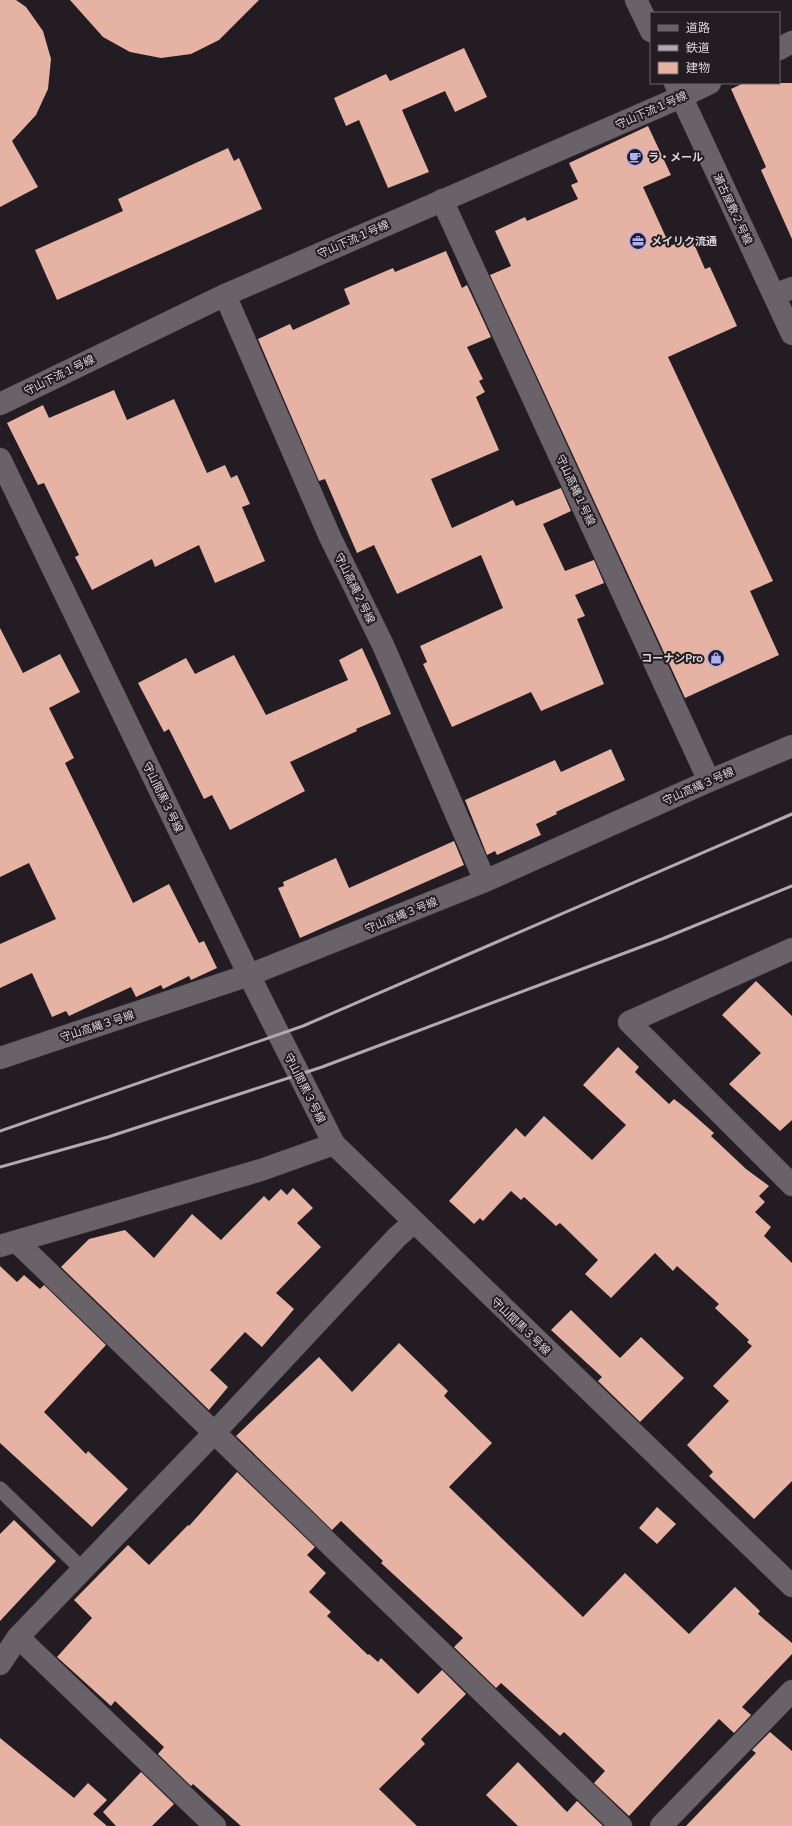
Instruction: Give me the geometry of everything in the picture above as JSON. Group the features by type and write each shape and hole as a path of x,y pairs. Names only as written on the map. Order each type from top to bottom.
{"street":[{"path":"636,0 650,30"},
{"path":"780,48 792,42"},
{"name":"守山下流１号線","path":"0,404 225,295 442,200 678,90 705,84"},
{"name":"瀬古屋敷２号線","path":"678,90 783,292 792,334"},
{"name":"守山高縄１号線","path":"442,200 709,781"},
{"name":"守山高縄２号線","path":"225,295 330,537 383,645 485,881"},
{"name":"守山間黒３号線","path":"0,459 248,975 334,1144 792,1586"},
{"name":"守山高縄３号線","path":"0,1058 248,975 485,881 709,781 792,746"},
{"path":"792,949 629,1022 792,1185"},
{"path":"8,1244 261,1170 334,1144"},
{"path":"0,1664 18,1637 214,1433 392,1243 414,1222"},
{"path":"8,1244 214,1433 621,1826"},
{"path":"18,1637 215,1826"},
{"path":"661,1826 792,1690"}],"lane":[{"path":"0,1489 83,1570"}],"building":[{"path":"0,0 16,0 26,7 43,31 51,59 48,89 36,115 12,141 38,187 0,207"},
{"path":"70,0 259,0 219,40 191,54 161,58 130,52 103,37"},
{"path":"464,48 487,97 455,112 445,91 402,110 429,172 388,188 359,120 346,126 334,98 386,74 390,81"},
{"path":"792,83 792,239 761,170 766,167 731,89 742,84"},
{"path":"648,126 671,175 643,187 670,246 691,237 705,269 710,267 737,326 668,357 773,581 750,591 779,655 685,698 490,275 511,266 495,231 525,217 527,221 578,199 571,185 578,182 569,163"},
{"path":"228,148 234,161 239,158 262,209 57,300 35,250 123,211 118,199"},
{"path":"446,251 462,288 467,285 491,337 467,347 483,379 479,381 485,392 476,397 499,450 431,479 452,528 513,500 516,506 561,488 571,511 543,524 565,571 594,560 604,583 575,595 585,616 577,619 604,684 541,711 531,692 452,727 423,664 427,662 420,646 503,608 481,555 397,594 374,545 357,553 325,479 319,481 258,339 290,324 293,330 350,304 344,289 393,268 395,272"},
{"path":"114,390 127,420 174,399 207,473 225,465 231,478 237,475 250,504 242,507 265,561 215,583 199,545 155,567 152,559 92,590 75,557 79,555 44,483 38,485 7,423 43,405 49,418"},
{"path":"0,628 23,673 60,654 80,692 49,708 74,758 65,763 133,903 169,884 199,943 204,941 217,968 191,980 189,976 163,989 161,985 136,997 131,987 69,1016 66,1011 52,1017 32,973 0,988 0,944 56,919 29,863 0,877"},
{"path":"362,648 391,714 356,729 357,731 290,762 305,791 230,830 212,795 204,799 169,729 164,732 138,683 186,658 195,674 234,655 266,715 348,680 339,660"},
{"path":"611,749 625,780 556,812 557,814 536,824 541,835 497,855 495,851 487,855 465,800 555,760 561,772"},
{"path":"454,841 464,865 300,938 278,888 284,886 283,882 336,858 349,888"},
{"path":"756,981 792,1016 792,1120 780,1131 729,1084 761,1053 722,1015"},
{"path":"618,1047 639,1067 635,1072 669,1104 674,1099 688,1110 714,1133 711,1136 746,1169 769,1186 759,1196 765,1202 755,1212 771,1227 764,1236 792,1263 792,1481 754,1519 709,1476 713,1472 687,1445 729,1401 713,1386 752,1346 747,1342 749,1340 715,1308 719,1304 677,1266 673,1271 655,1253 611,1298 585,1274 598,1260 560,1223 556,1226 524,1197 521,1200 511,1191 483,1221 480,1218 474,1224 449,1201 516,1128 525,1137 544,1116 592,1160 626,1125 583,1085"},
{"path":"293,1188 313,1208 297,1223 321,1247 276,1293 294,1309 262,1347 245,1332 210,1370 228,1387 209,1410 61,1267 89,1239 125,1230 154,1258 192,1214 221,1240 264,1196 269,1201 281,1189 287,1195"},
{"path":"0,1266 17,1282 24,1275 40,1289 44,1285 106,1345 44,1412 86,1454 88,1451 128,1489 92,1527 0,1443"},
{"path":"571,1310 620,1358 641,1337 684,1378 640,1422 598,1381 602,1377 551,1330"},
{"path":"399,1343 448,1391 444,1396 492,1443 449,1487 583,1617 625,1573 689,1634 735,1587 760,1611 758,1614 792,1643 792,1654 742,1707 751,1715 734,1733 719,1719 629,1816 594,1783 605,1771 564,1732 560,1736 501,1683 496,1688 454,1647 463,1638 381,1563 383,1561 341,1521 332,1530 236,1436 319,1357 352,1392"},
{"path":"237,1472 315,1547 307,1555 326,1573 309,1592 331,1612 327,1616 368,1655 369,1654 378,1662 381,1658 418,1694 442,1670 466,1694 421,1739 425,1744 379,1789 417,1826 241,1826 193,1784 191,1786 158,1754 164,1747 115,1701 111,1706 57,1657 92,1618 74,1600 128,1545 149,1565 188,1525 189,1526"},
{"path":"657,1507 676,1524 657,1544 639,1528"},
{"path":"14,1520 56,1561 0,1621 0,1534"},
{"path":"770,1732 792,1751 792,1826 686,1826 756,1753 752,1750"},
{"path":"0,1738 74,1798 88,1783 107,1800 93,1814 107,1826 0,1826"},
{"path":"518,1762 567,1812 577,1801 603,1826 518,1826 486,1795"},
{"path":"141,1772 174,1804 152,1826 116,1826 103,1812"}],"railway":[{"path":"0,1131 303,1026 792,814"},
{"path":"0,1167 108,1137 322,1067 662,939 792,886"}],"place":[{"name":"ラ・メール","path":"635,157"},
{"name":"メイリク流通","path":"638,241"},
{"name":"コーナンPro","path":"716,658"}]}
